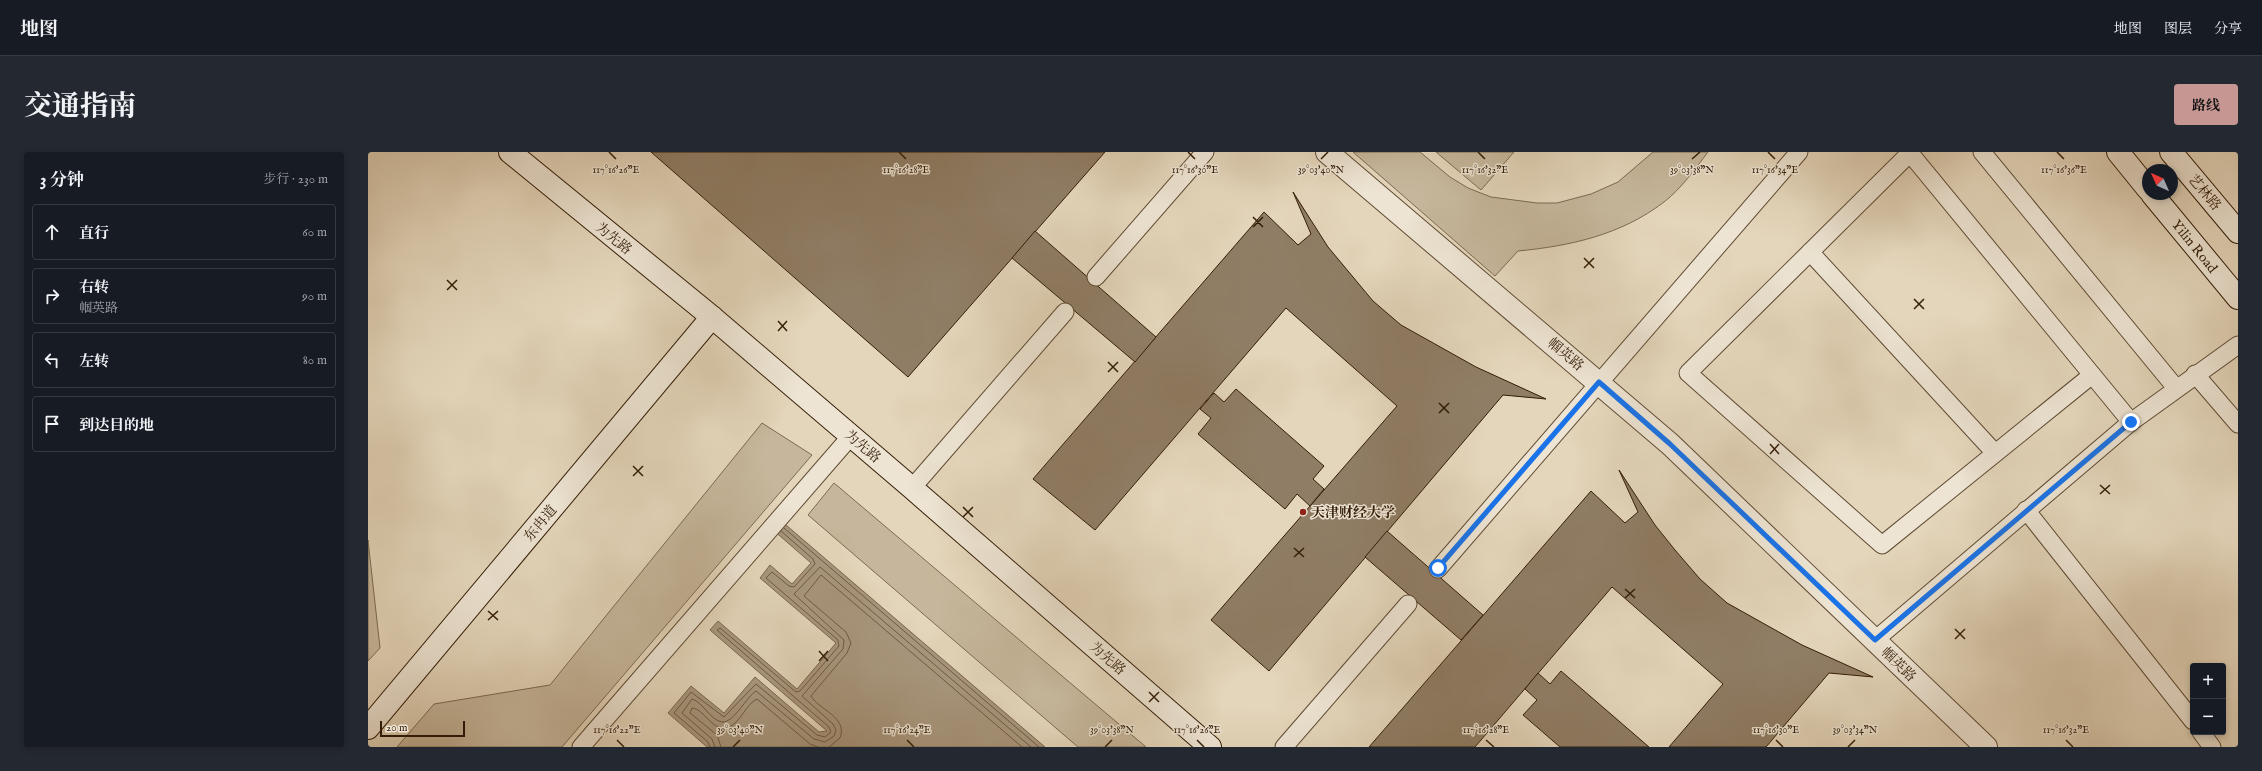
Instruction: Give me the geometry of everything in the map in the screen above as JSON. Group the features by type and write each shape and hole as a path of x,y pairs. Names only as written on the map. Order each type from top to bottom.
{"street":[{"name":"为先路","path":"510,152 712,317 912,488 1210,747"},
{"name":"帼英路","path":"1327,152 1670,444 1986,747"},
{"path":"2118,152 2142,182"},
{"name":"艺林路","path":"2171,152 2238,232"},
{"name":"Yilin Road","path":"2157,200 2238,298"},
{"name":"东冉道","path":"368,728 712,317"}],"lane":[{"path":"1096,277 1205,152"},
{"path":"1438,568 1799,152"},
{"path":"1982,152 2176,388"},
{"path":"2092,375 1882,545 1688,373 1910,153 2131,422"},
{"path":"1810,252 1995,454"},
{"path":"912,488 1065,312"},
{"path":"1875,640 2131,422 2195,374 2238,345"},
{"path":"2195,374 2238,424"},
{"path":"581,747 851,436"},
{"path":"2026,510 2190,717"},
{"path":"1284,747 1408,604"},
{"path":"2203,735 2212,747"}],"shaded area":[{"path":"1353,152 1420,152 1450,177 1468,188 1491,197 1537,203 1557,203 1591,194 1618,182 1653,152 1708,152 1676,191 1664,202 1648,213 1613,231 1594,237 1557,246 1518,251 1495,276"},
{"path":"1436,152 1514,152 1481,190"},
{"path":"762,423 812,455 562,747 397,747 434,704 550,685"},
{"path":"834,483 1146,747 1078,747 808,515"},
{"path":"368,540 380,648 368,661"}],"water":[{"path":"779,519 1045,747 707,747 668,713 691,686 724,713 755,677 819,732 827,731 710,630 718,621 797,689 836,643 760,578 770,565 792,584 811,563 772,529"}],"building":[{"path":"651,152 1105,152 908,377"},
{"path":"1293,192 1328,247 1373,301 1401,325 1476,367 1546,399 1503,395 1269,671 1211,620 1397,406 1286,308 1095,530 1033,479 1264,212 1298,245 1311,234"},
{"path":"1035,231 1156,337 1135,362 1012,258"},
{"path":"1236,389 1324,466 1313,479 1324,489 1310,506 1297,494 1285,509 1198,434 1211,418 1200,409 1214,393 1224,402"},
{"path":"1619,470 1655,525 1675,550 1700,579 1727,603 1802,645 1873,677 1829,673 1766,747 1669,747 1723,684 1612,587 1475,747 1369,747 1591,491 1625,523 1638,512"},
{"path":"1387,531 1483,615 1461,640 1365,557"},
{"path":"1561,671 1649,747 1560,747 1523,715 1537,700 1525,689 1538,673 1550,684"}],"place":[{"name":"天津财经大学","path":"1303,512"}],"route":[{"path":"1438,568 1599,382 1670,444 1875,640 2131,422"}]}
